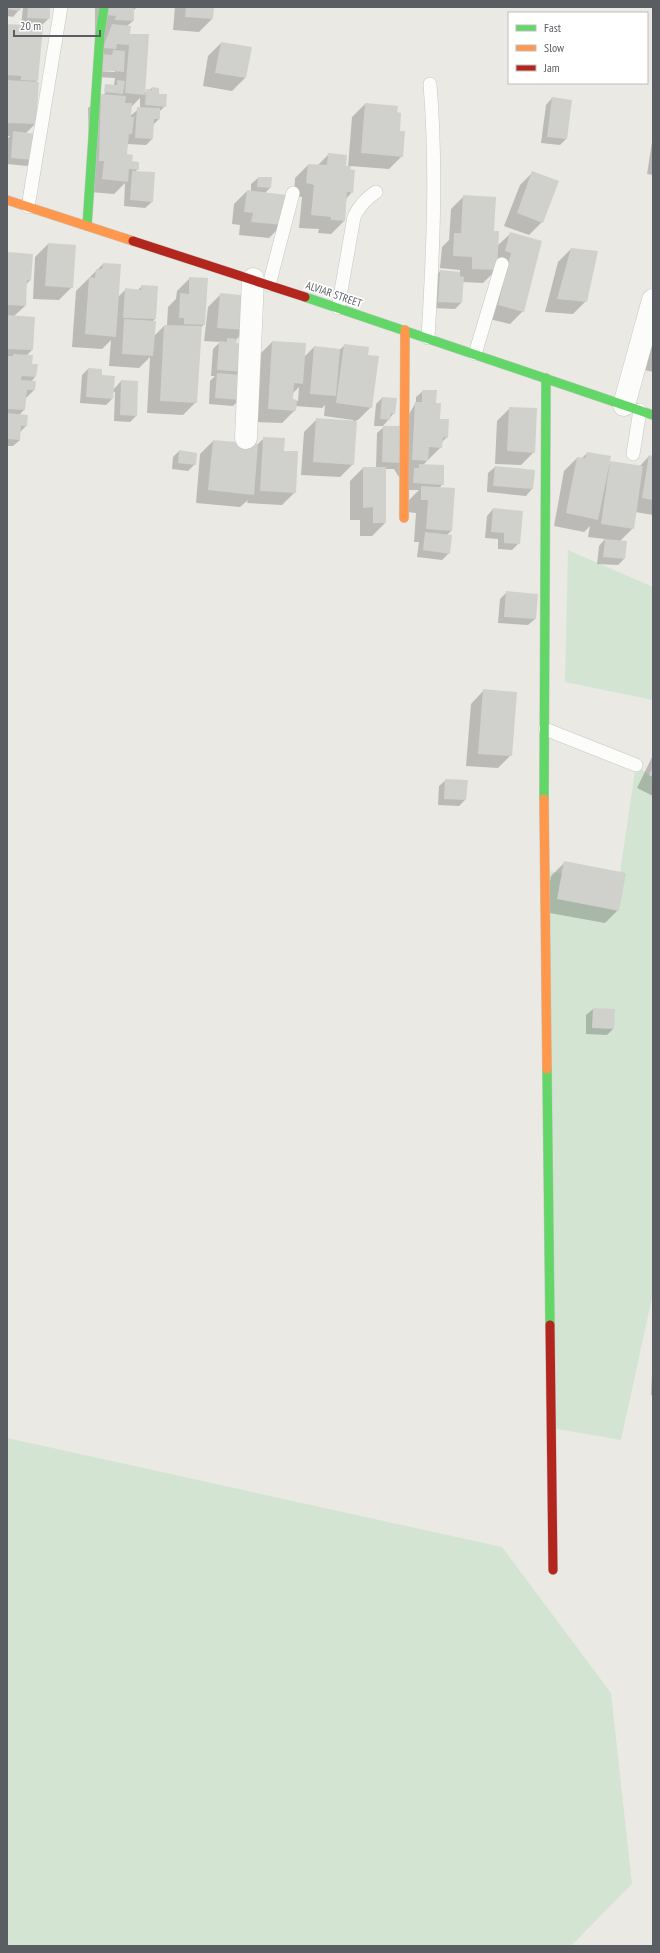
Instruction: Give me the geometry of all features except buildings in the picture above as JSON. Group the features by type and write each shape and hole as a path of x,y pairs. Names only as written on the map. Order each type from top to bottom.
{"street":[{"path":"87,226 100,34 104,7"},
{"name":"ALVIAR STREET","path":"7,200 261,282 653,415"},
{"path":"246,438 261,282"},
{"path":"632,408 653,300"},
{"path":"404,518 405,330"},
{"path":"546,378 544,870 553,1570"}],"lane":[{"path":"28,207 61,7"},
{"path":"428,338 433,259 434,140 430,84"},
{"path":"338,308 354,217 357,209 366,198 376,192"},
{"path":"261,282 293,193"},
{"path":"475,354 502,264"},
{"path":"632,408 633,454"},
{"path":"545,728 636,765"}],"green space":[{"path":"568,550 653,587 653,700 565,682"},
{"path":"636,765 653,778 653,1293 621,1440 552,1428 544,870 618,885"},
{"path":"7,1438 502,1547 611,1693 632,1884 571,1946 7,1946"}],"traffic: fast":[{"path":"87,226 100,34 104,7"},
{"path":"305,297 653,415"},
{"path":"544,799 546,378"},
{"path":"547,1069 550,1325"}],"traffic: slow":[{"path":"7,200 133,241"},
{"path":"404,518 405,330"},
{"path":"544,799 547,1069"}],"traffic: jam":[{"path":"133,241 305,297"},
{"path":"550,1325 553,1570"}]}
